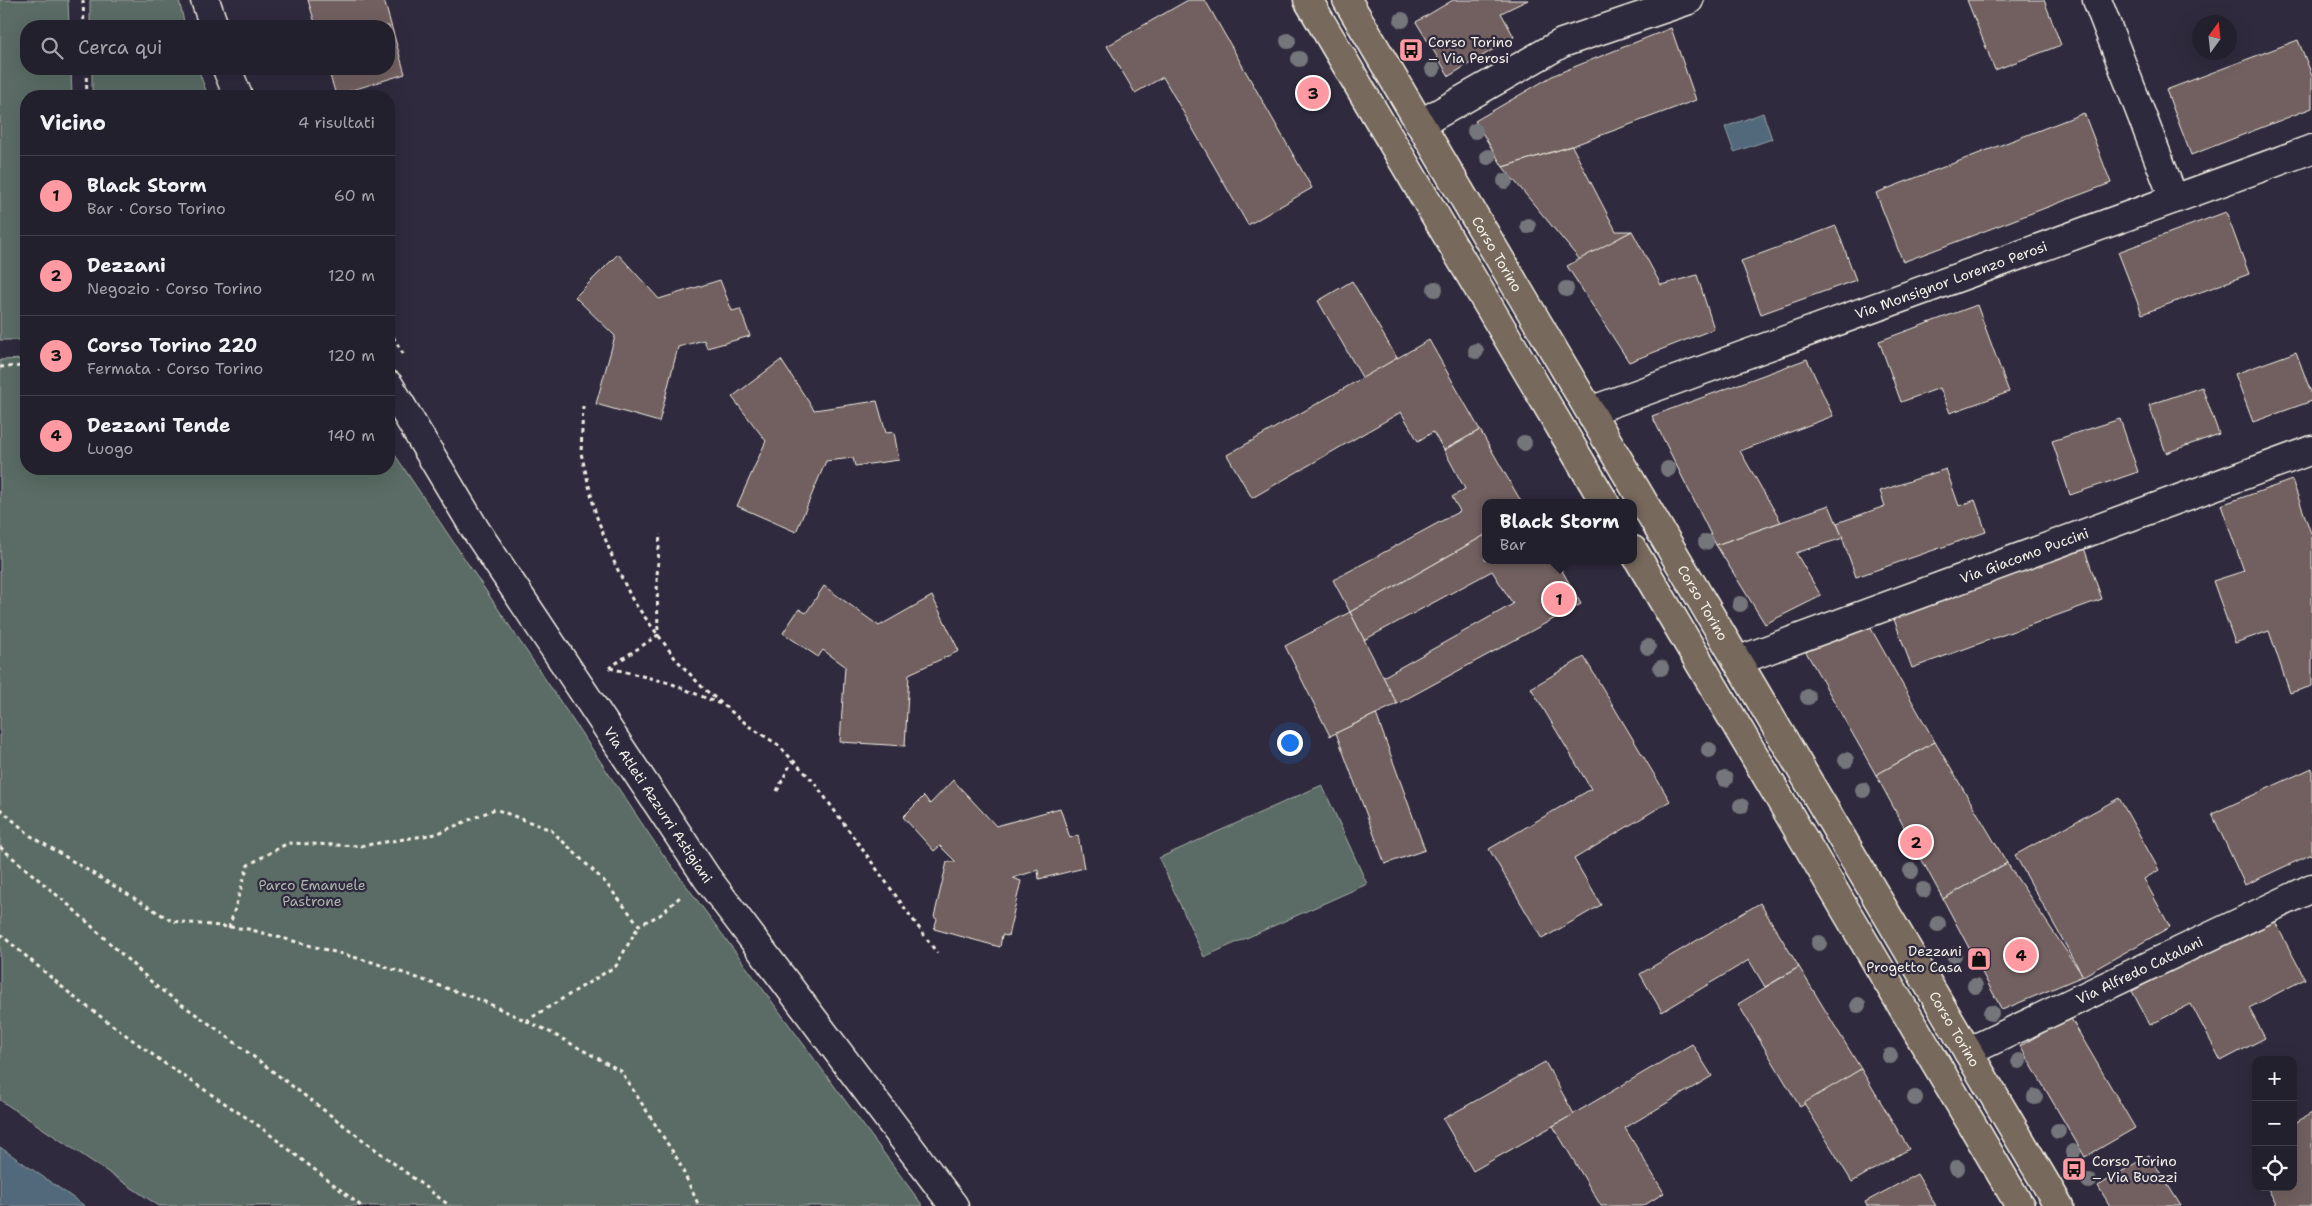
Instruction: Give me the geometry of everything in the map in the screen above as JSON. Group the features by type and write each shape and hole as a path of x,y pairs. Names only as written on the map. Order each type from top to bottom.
{"main road":[{"path":"1308,0 1603,499"},
{"name":"Corso Torino","path":"1347,0 2059,1206"},
{"path":"1637,557 2020,1206"}],"street":[{"path":"205,0 212,20"},
{"path":"1420,124 1562,42 1689,0"},
{"path":"2097,0 2174,199"},
{"path":"229,75 236,90"},
{"name":"Via Monsignor Lorenzo Perosi","path":"1590,410 2312,149"},
{"name":"Via Atleti Azzurri Astigiani","path":"395,395 475,530 707,878 954,1206"},
{"name":"Via Giacomo Puccini","path":"1737,661 2312,450"},
{"name":"Via Alfredo Catalani","path":"1968,1052 2312,888"}],"path":[{"path":"83,0 84,20"},
{"path":"86,75 87,90"},
{"path":"0,367 20,366"},
{"path":"583,406 581,452 596,515 633,601 697,682 750,727 777,744 814,782 938,953"},
{"path":"658,635 657,576 660,534"},
{"path":"605,671 658,635"},
{"path":"609,668 670,683 725,707"},
{"path":"777,791 792,761"},
{"path":"0,809 32,836 172,921 248,929 372,962 483,1001 526,1021 621,1071 678,1160 699,1206"},
{"path":"229,928 248,865 288,843 360,846 436,834 495,809 551,830 605,882 639,925"},
{"path":"0,846 71,907 157,987 229,1038 450,1206"},
{"path":"526,1021 616,966 639,925 660,915 682,896"},
{"path":"0,934 74,997 164,1063 259,1126 360,1206"}],"green space":[{"path":"0,0 68,0 69,20 20,20 20,75 71,75 72,90 20,90 20,340 0,340"},
{"path":"90,0 179,0 184,20 90,20"},
{"path":"92,75 200,75 206,90 92,90"},
{"name":"Parco Emanuele Pastrone","path":"20,359 20,475 395,475 395,455 657,846 923,1206 159,1206 0,1100 0,360"},
{"path":"1322,785 1367,884 1204,957 1159,858"}],"water":[{"path":"1763,113 1772,139 1734,152 1725,127"},
{"path":"0,1147 85,1206 0,1206"}],"building":[{"path":"308,0 384,0 390,20 314,20"},
{"path":"1188,0 1205,0 1312,188 1248,225 1163,77 1135,93 1107,46"},
{"path":"1453,0 1528,0 1501,13 1514,37 1449,76 1416,22"},
{"path":"1967,0 2044,0 2061,45 1995,70"},
{"path":"1671,28 1696,100 1572,146 1503,167 1475,121 1554,75"},
{"path":"395,39 405,74 352,90 334,90 330,75 395,75"},
{"path":"2298,40 2312,75 2312,108 2191,155 2166,90"},
{"path":"2084,113 2111,183 1903,262 1876,193"},
{"path":"1572,146 1616,231 1632,231 1580,260 1503,167"},
{"path":"2226,212 2249,274 2142,314 2118,252"},
{"path":"1836,226 1856,280 1761,314 1741,261"},
{"path":"1632,231 1661,285 1697,275 1714,329 1629,362 1567,266"},
{"path":"618,254 659,299 720,280 732,311 740,309 750,336 707,348 704,340 678,347 659,422 596,404 615,336 575,297"},
{"path":"1352,281 1397,358 1363,379 1318,301"},
{"path":"1977,305 2009,392 1950,413 1940,388 1901,402 1879,341"},
{"path":"1429,340 1480,430 1444,450 1433,432 1418,441 1401,412 1252,498 1227,455"},
{"path":"2296,352 2312,395 2312,401 2253,422 2235,374"},
{"path":"1807,359 1833,416 1740,451 1781,522 1716,545 1652,416"},
{"path":"781,360 814,410 877,401 886,433 894,432 899,460 855,466 853,458 826,461 796,532 737,506 766,441 732,397"},
{"path":"2202,387 2219,434 2166,453 2149,405"},
{"path":"2120,419 2138,472 2070,495 2052,441"},
{"path":"1480,430 1520,499 1482,499 1482,537 1350,612 1333,580 1460,511 1452,497 1465,489 1444,450"},
{"path":"1946,469 1959,506 1975,500 1986,532 1856,577 1837,523 1885,506 1880,491"},
{"path":"2292,480 2312,536 2312,686 2290,693 2269,631 2235,643 2213,581 2244,571 2221,505"},
{"path":"1829,505 1843,538 1796,553 1821,596 1765,624 1716,545"},
{"path":"1482,537 1482,564 1558,564 1581,604 1397,704 1383,677 1513,604 1492,571 1364,640 1350,612"},
{"path":"2083,545 2102,599 1912,668 1892,614"},
{"path":"824,586 879,626 932,596 959,651 909,674 905,746 840,742 845,666 823,650 818,657 783,633 799,609 806,613"},
{"path":"1350,612 1397,704 1330,736 1285,646"},
{"path":"1865,618 1935,742 1876,775 1806,652"},
{"path":"1584,657 1670,801 1574,859 1601,905 1542,939 1489,849 1591,789 1531,688"},
{"path":"1376,714 1425,850 1385,864 1336,733"},
{"path":"1935,742 2007,863 1943,899 1876,775"},
{"path":"2312,768 2312,854 2245,885 2212,814"},
{"path":"953,780 996,826 1060,808 1070,838 1078,835 1084,868 1039,879 1038,870 1013,878 1021,881 1008,936 1002,935 1000,947 934,929 937,919 934,917 947,862 956,862 940,846 934,851 903,817 924,796 930,804"},
{"path":"2119,798 2159,870 2144,879 2170,927 2083,976 2015,855"},
{"path":"2007,863 2083,976 2002,1010 1943,899"},
{"path":"1760,903 1799,967 1765,987 1749,960 1662,1012 1640,974"},
{"path":"2273,918 2305,979 2249,1008 2265,1038 2221,1061 2191,1004 2150,1025 2132,991"},
{"path":"1799,967 1861,1069 1800,1107 1738,1004"},
{"path":"2070,1017 2135,1128 2085,1157 2020,1046"},
{"path":"1692,1044 1712,1076 1625,1128 1664,1193 1643,1206 1601,1206 1553,1126"},
{"path":"1545,1062 1574,1114 1473,1171 1443,1119"},
{"path":"1861,1069 1909,1149 1852,1182 1804,1103"},
{"path":"2312,1113 2312,1206 2277,1206 2269,1191 2297,1191 2297,1122"},
{"path":"2149,1155 2181,1206 2110,1206 2098,1186"},
{"path":"1917,1174 1936,1206 1867,1206 1865,1202"}],"place":[{"name":"Corso Torino – Via Perosi","path":"1411,50"},
{"name":"Corso Torino 220","path":"1313,93"},
{"name":"Black Storm","path":"1559,599"},
{"name":"Dezzani","path":"1916,842"},
{"name":"Dezzani Tende","path":"2021,955"},
{"name":"Dezzani Progetto Casa","path":"1979,959"},
{"name":"Corso Torino – Via Buozzi","path":"2074,1169"}]}
